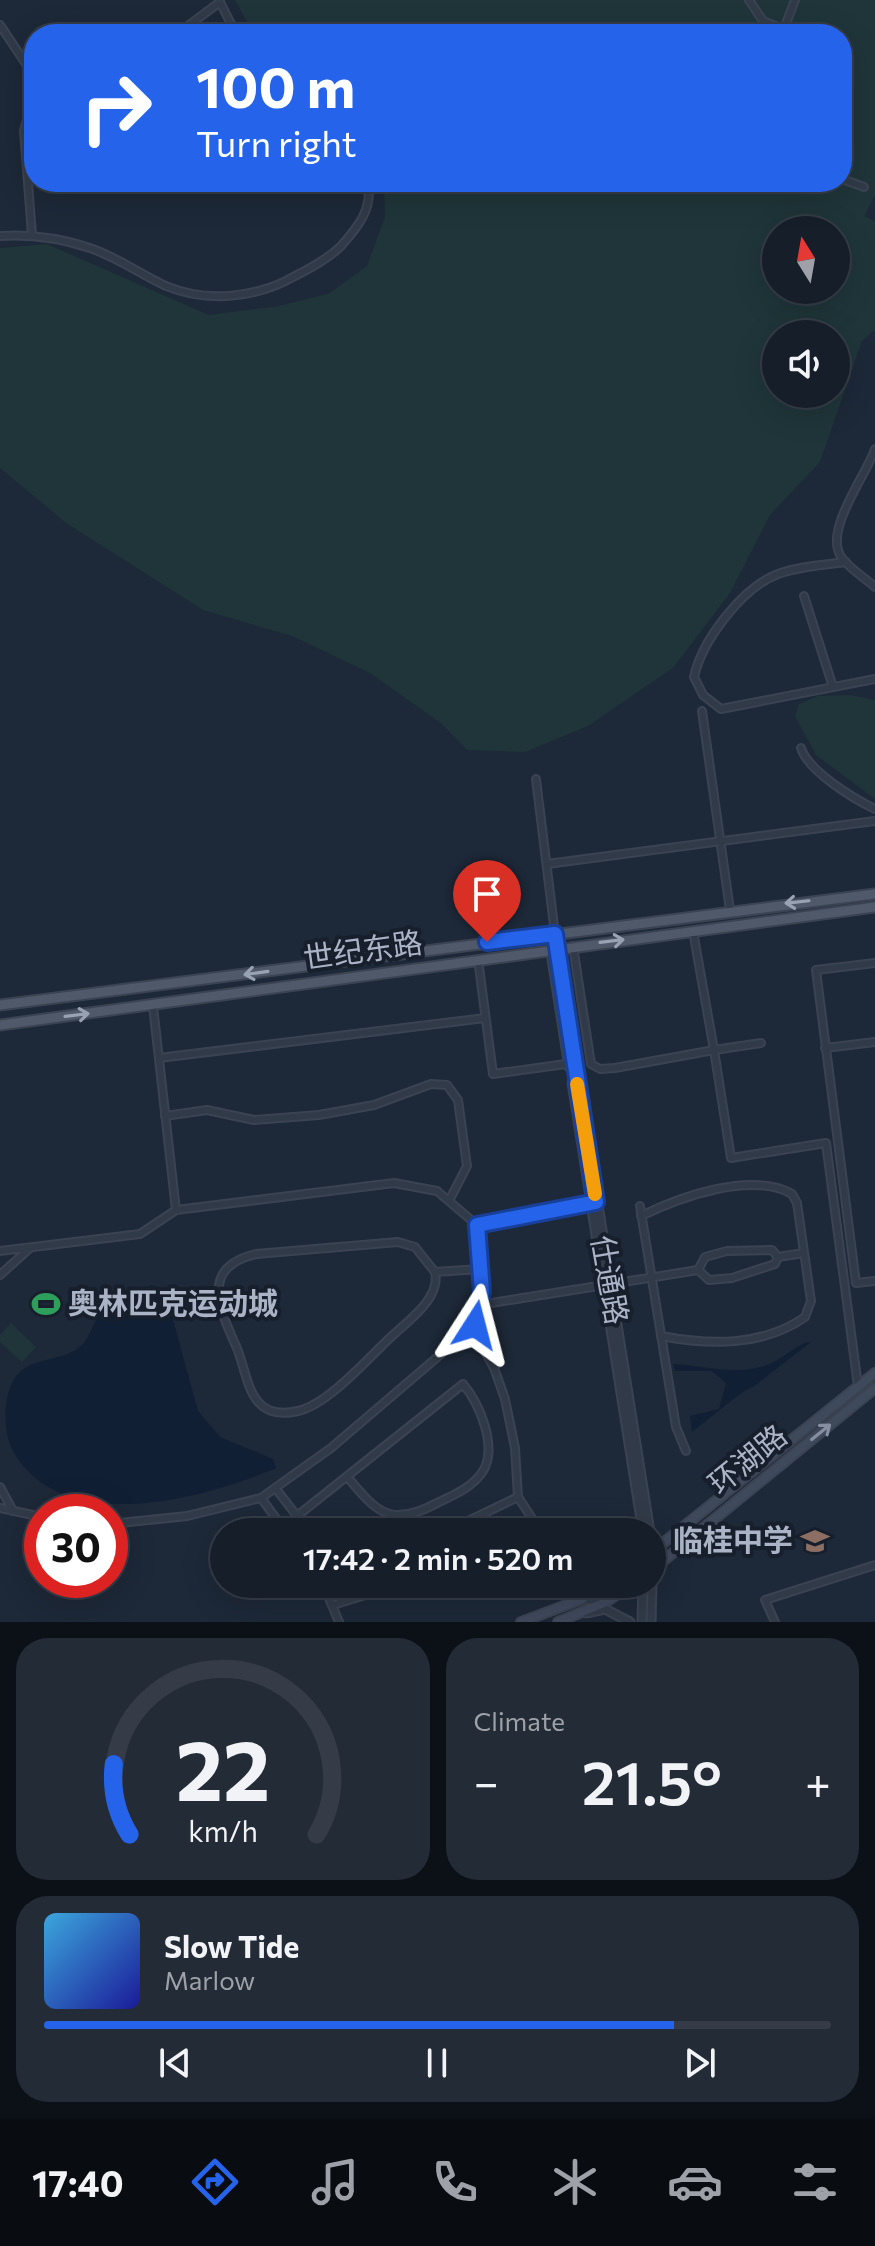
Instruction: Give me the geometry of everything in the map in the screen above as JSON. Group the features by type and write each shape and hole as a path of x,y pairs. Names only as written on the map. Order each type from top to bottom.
{"main road":[{"name":"世纪东路","path":"0,1005 875,894"},
{"name":"世纪东路","path":"0,1025 875,907"},
{"path":"151,988 153,1006"},
{"name":"环湖路","path":"666,1542 875,1373"},
{"name":"环湖路","path":"666,1559 875,1388"},
{"path":"558,1622 580,1615 612,1598"},
{"path":"521,1622 582,1599"}],"street":[{"path":"749,0 763,21 769,24"},
{"path":"786,24 795,0"},
{"path":"190,24 220,1 231,24"},
{"path":"0,25 24,61"},
{"path":"852,183 864,187"},
{"path":"29,192 32,235"},
{"path":"0,236 32,235 91,248 178,291 213,296 249,294 281,285 335,252 364,216 369,192"},
{"path":"875,449 838,526 837,545 846,562 875,587"},
{"path":"846,562 789,571 766,580 717,628 694,677 703,695 721,709 875,679"},
{"path":"804,596 833,687"},
{"path":"702,711 730,910"},
{"path":"801,748 808,764 854,800 875,809"},
{"path":"536,779 552,934"},
{"path":"547,864 875,821"},
{"path":"693,931 731,1158 826,1143 858,1386"},
{"name":"仕通路","path":"552,934 593,1202 648,1518"},
{"path":"573,946 591,1064 600,1069 761,1043"},
{"path":"478,959 493,1074 571,1063"},
{"path":"875,963 816,970 856,1283 875,1281"},
{"path":"153,1006 176,1210"},
{"path":"159,1058 485,1018"},
{"path":"825,1048 875,1042"},
{"path":"165,1116 207,1110 254,1120 319,1115 374,1105 431,1084 447,1085 458,1100 467,1166 450,1199"},
{"path":"0,1251 140,1234 176,1210 394,1183 430,1188 450,1199 477,1225 480,1269 476,1336 494,1368 505,1399 515,1448 518,1497 532,1518"},
{"path":"641,1216 682,1198 717,1189 780,1189 795,1198 811,1307 808,1315 795,1324 730,1342 706,1343 661,1336"},
{"path":"477,1225 593,1202"},
{"path":"640,1206 676,1427 686,1451"},
{"path":"398,1242 415,1247 435,1272 433,1292 414,1316 322,1399 297,1412 282,1412 271,1409 252,1396 218,1301 222,1277 234,1261 256,1254 398,1242"},
{"path":"0,1275 30,1247"},
{"path":"698,1270 705,1257 727,1251 772,1250 778,1257"},
{"path":"778,1257 804,1253"},
{"path":"698,1270 709,1280 732,1278 775,1264 778,1257"},
{"path":"435,1272 480,1269"},
{"path":"479,1305 698,1270"},
{"name":"仕通路","path":"607,1284 641,1518"},
{"path":"128,1522 187,1516 261,1498 331,1448 475,1325"},
{"path":"276,1489 297,1516 463,1384 472,1395 483,1425 487,1460 474,1481 460,1491 431,1506 392,1514 373,1504 348,1478"},
{"path":"0,1487 13,1511"},
{"path":"474,1518 518,1497"},
{"path":"261,1498 276,1518"},
{"path":"0,1508 24,1513"},
{"path":"775,1622 765,1600 875,1565"},
{"path":"330,1598 339,1622"},
{"path":"333,1605 356,1598"},
{"path":"576,1598 606,1602"},
{"path":"642,1622 643,1598"},
{"path":"651,1622 652,1598"},
{"path":"580,1615 605,1609 630,1622"}],"green space":[{"path":"235,0 875,0 875,195 864,216 875,221 875,330 862,341 850,376 850,320 762,320 762,408 839,408 820,462 770,515 730,593 673,668 588,726 525,752 467,750 442,724 370,673 292,636 203,610 66,523 0,468 0,248 47,244 209,315 278,306 328,294 367,266 385,217 384,192 852,192 852,24 248,24"},
{"path":"851,695 875,700 875,799 816,755 795,716 799,704 818,696"},
{"path":"11,1323 36,1347 22,1362 0,1342 0,1335"}],"water":[{"path":"151,1285 165,1290 198,1411 220,1437 273,1459 276,1468 211,1491 136,1504 128,1504 128,1494 62,1494 35,1478 10,1444 6,1406 13,1381 35,1363 73,1352 87,1338 101,1314 134,1300"},
{"path":"811,1342 692,1432 690,1416 719,1409 726,1383 712,1371 675,1371 673,1364 743,1370 773,1363 800,1345"}],"slow traffic":[{"path":"577,1084 595,1194"}],"place":[{"name":"奥林匹克运动城","path":"46,1304"},
{"name":"临桂中学","path":"815,1541"}],"route":[{"path":"475,1325 482,1292 477,1225 596,1202 555,934 487,942"}]}
